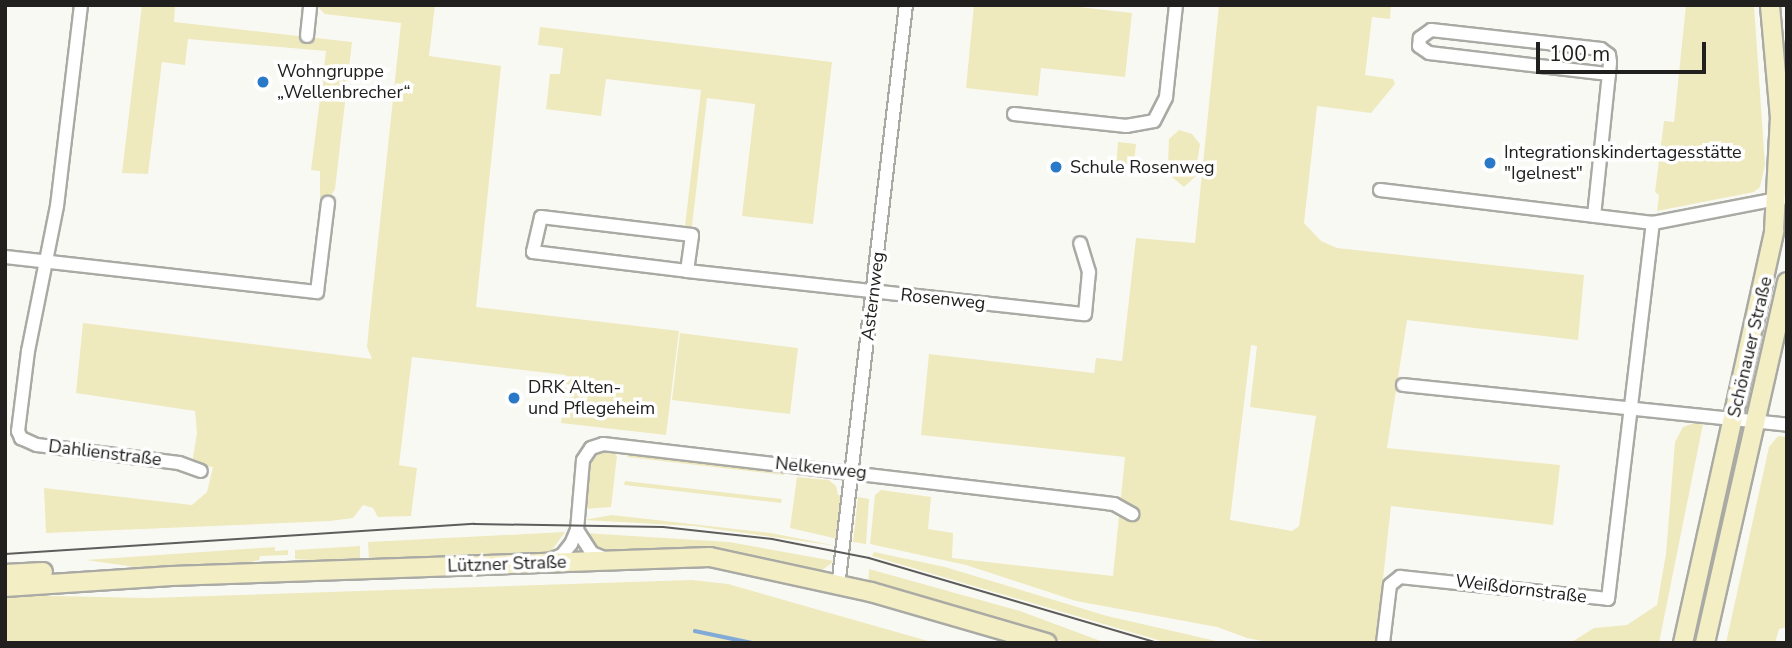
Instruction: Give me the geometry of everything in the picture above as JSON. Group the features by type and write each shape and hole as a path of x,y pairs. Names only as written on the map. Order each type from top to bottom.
{"main road":[{"name":"Schönauer Straße","path":"1704,643 1744,421 1763,295 1784,201 1770,5"},
{"name":"Schönauer Straße","path":"1683,643 1744,421 1787,282"},
{"name":"Lützner Straße","path":"5,587 172,576 710,557 838,587 871,592 1047,643"},
{"name":"Lützner Straße","path":"5,574 85,569 172,576"},
{"name":"Lützner Straße","path":"838,587 876,605 1005,643"}],"street":[{"name":"Dahlienstraße","path":"81,5 47,262 28,351 18,423 21,438 37,445 179,463 201,471"},
{"path":"307,36 310,5"},
{"name":"Asternweg","path":"838,587 906,5"},
{"path":"1014,114 1126,126 1154,121 1166,97 1176,5"},
{"path":"1594,216 1609,74 1609,55 1601,50 1431,30 1420,38 1419,46 1429,53 1609,74"},
{"path":"1380,190 1653,223 1784,201"},
{"path":"5,257 317,292 328,203"},
{"name":"Rosenweg","path":"687,271 692,235 541,217 533,252 687,271 1085,314 1089,272 1080,243"},
{"name":"Weißdornstraße","path":"1383,643 1390,586 1400,577 1608,599 1653,223"},
{"path":"1403,385 1630,411 1787,425"},
{"name":"Nelkenweg","path":"577,530 583,460 591,448 603,444 1114,504 1132,514"},
{"path":"542,563 562,555 577,530 592,553 609,560"}],"shaded area":[{"path":"142,5 175,5 174,22 352,42 335,189 329,199 320,197 320,171 311,170 326,51 188,39 185,65 162,62 148,174 122,173"},
{"path":"316,5 435,5 429,56 501,66 476,307 679,331 666,435 561,423 566,375 412,357 399,465 417,468 411,516 378,517 373,508 363,505 353,518 330,521 46,533 44,488 192,505 207,492 213,467 192,464 197,433 195,411 76,393 83,323 372,359 367,347 401,23 325,14"},
{"path":"974,5 1061,5 1132,13 1125,77 1041,68 1038,96 966,88"},
{"path":"1219,5 1391,5 1390,19 1372,17 1365,75 1393,79 1395,84 1371,113 1317,106 1304,223 1321,241 1337,248 1584,275 1578,340 1407,320 1387,448 1560,465 1553,525 1391,506 1376,643 1273,643 1247,638 1217,627 1076,601 966,565 870,544 875,495 881,490 931,497 928,529 953,533 952,558 1113,576 1125,457 921,435 929,354 1094,373 1096,358 1122,361 1136,238 1195,243","holes":["1251,345 1257,346 1250,407 1316,416 1299,526 1292,531 1230,520"]},
{"path":"1686,5 1754,5 1765,165 1760,187 1754,192 1657,211 1659,195 1655,192 1664,121 1674,122"},
{"path":"540,27 832,62 813,224 742,216 755,104 707,98 692,226 685,226 701,90 606,79 601,116 546,109 550,74 560,74 563,48 538,45"},
{"path":"1179,130 1192,134 1200,144 1195,177 1184,187 1172,177 1168,164 1169,139"},
{"path":"1118,142 1136,144 1133,172 1116,170"},
{"path":"680,333 798,348 790,414 672,400"},
{"path":"1697,422 1703,424 1659,643 1570,643 1594,628 1627,625 1657,605 1666,554 1675,442 1683,427"},
{"path":"1778,436 1787,437 1787,627 1779,629 1775,643 1726,643 1769,447"},
{"path":"1733,447 1743,449 1700,643 1694,643"},
{"path":"601,451 612,451 617,456 611,507 583,509 589,465"},
{"path":"629,452 782,470 784,475 627,457"},
{"path":"797,477 829,480 836,486 838,495 842,496 838,539 790,528"},
{"path":"625,481 782,499 781,503 624,485"},
{"path":"858,497 869,499 866,544 853,542"},
{"path":"612,515 771,533 837,546 694,526 583,520"},
{"path":"565,532 549,554 369,560 368,542"},
{"path":"584,533 729,542 834,561 821,571 720,548 601,551"},
{"path":"360,546 360,563 295,559 295,550"},
{"path":"275,547 275,551 288,550 288,555 260,556 259,560 235,566 149,569 86,560"},
{"path":"874,552 945,567 1107,616 1225,643 1168,643 872,556"},
{"path":"869,569 1020,611 1106,643 1069,643 868,584"},
{"path":"692,580 728,584 935,643 5,643 5,595 148,598"}],"waterway":[{"path":"695,631 752,643"}],"tram line":[{"path":"5,554 474,524 663,527 772,539 869,558 1158,643"}],"place":[{"name":"Wohngruppe „Wellenbrecher“","path":"263,82"},
{"name":"Integrationskindertagesstätte \"Igelnest\"","path":"1490,163"},
{"name":"Schule Rosenweg","path":"1056,167"},
{"name":"DRK Alten- und Pflegeheim","path":"514,398"}]}
